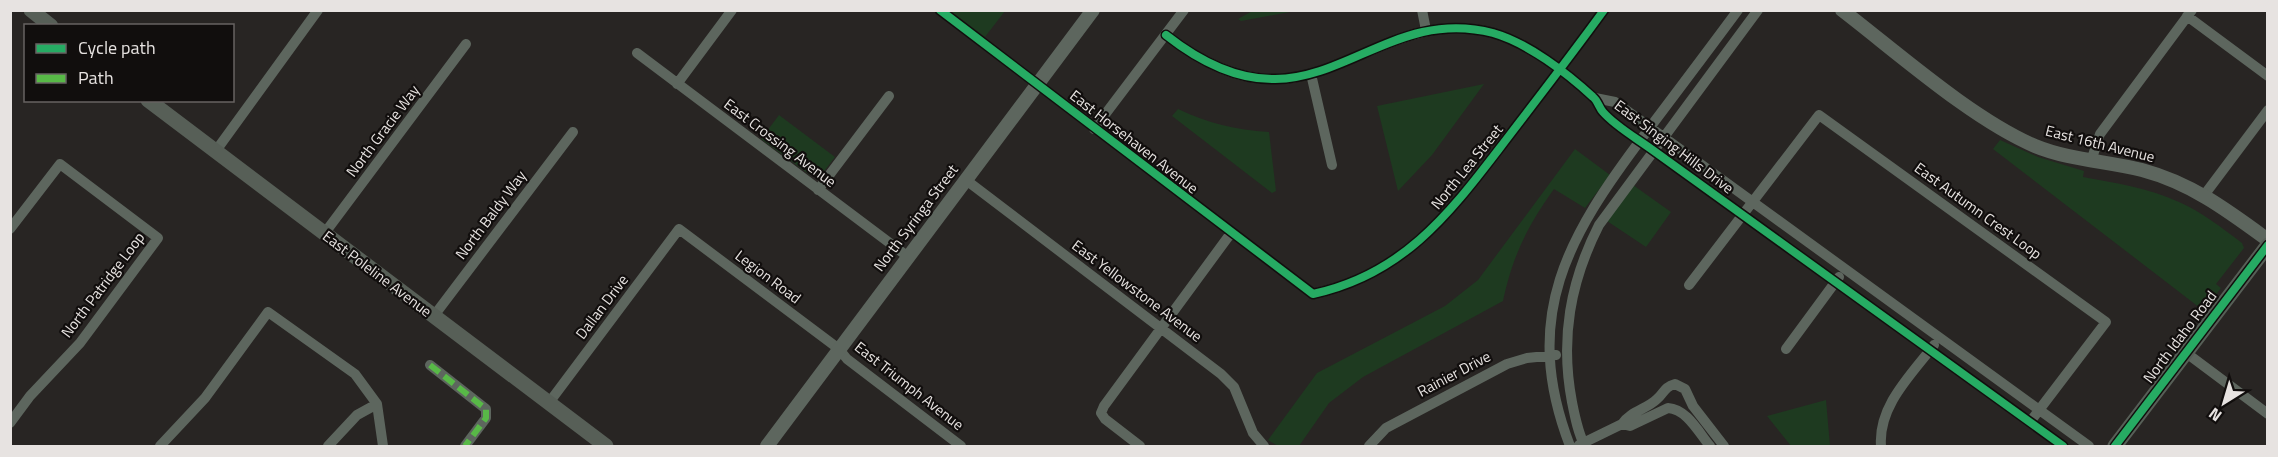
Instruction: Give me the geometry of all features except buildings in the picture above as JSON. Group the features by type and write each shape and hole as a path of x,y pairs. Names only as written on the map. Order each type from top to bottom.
{"main road":[{"path":"31,10 48,24"},
{"name":"East Poleline Avenue","path":"151,102 606,447"},
{"name":"North Idaho Road","path":"2115,447 2268,245"}],"street":[{"path":"215,152 318,10"},
{"path":"677,84 732,10"},
{"name":"East Horsehaven Avenue","path":"940,10 1313,294"},
{"name":"North Syringa Street","path":"767,447 907,256 1093,10"},
{"path":"1094,129 1184,10"},
{"path":"1422,10 1426,30"},
{"name":"North Lea Street","path":"1313,294 1364,277 1393,262 1428,234 1473,186 1604,10"},
{"path":"1570,447 1554,391 1551,355 1555,297 1570,248 1603,190 1738,10"},
{"path":"1724,447 1693,406 1685,389 1675,384 1665,388 1658,399 1626,418 1622,424 1581,445 1565,354 1571,297 1587,250 1599,225 1758,10"},
{"name":"East 16th Avenue","path":"1842,10 2009,133 2052,152 2143,170 2205,194 2268,240"},
{"path":"2091,160 2100,134 2190,13 2268,76"},
{"name":"East Singing Hills Drive","path":"1166,36 1203,61 1230,73 1274,79 1311,74 1388,42 1426,30 1451,28 1494,33 1513,41 1595,98 1603,112 1654,151 2063,447"},
{"name":"North Gracie Way","path":"324,234 466,44"},
{"name":"East Crossing Avenue","path":"637,53 907,256"},
{"path":"1311,74 1332,165"},
{"path":"818,190 889,96"},
{"name":"East Singing Hills Drive","path":"1595,98 1615,102 2089,447"},
{"path":"2205,194 2268,110"},
{"name":"East Autumn Crest Loop","path":"1753,202 1819,115 2106,322 2030,422"},
{"name":"North Baldy Way","path":"434,317 573,132"},
{"name":"North Patridge Loop","path":"10,229 60,164 158,238 80,343 30,396 10,423"},
{"name":"East Yellowstone Avenue","path":"966,180 1221,374 1234,387 1252,433 1264,447"},
{"path":"1689,285 1753,202"},
{"name":"Legion Road","path":"679,229 839,349"},
{"name":"Dallan Drive","path":"549,404 679,229"},
{"path":"1140,447 1101,413 1231,233"},
{"path":"1786,348 1845,269"},
{"path":"160,447 205,398 268,312 355,374 377,404 383,447"},
{"path":"1881,447 1882,418 1899,390 1940,338"},
{"name":"East Triumph Avenue","path":"839,349 847,359 962,447"},
{"path":"2185,352 2268,414"},
{"name":"Rainier Drive","path":"1369,447 1386,428 1507,363 1565,354"},
{"path":"430,365 486,409 486,418 465,447"},
{"path":"328,447 357,415 377,404"},
{"path":"1622,424 1630,426 1668,408 1674,408 1684,414 1710,447"}],"green space":[{"path":"1254,10 1295,11 1241,21 1238,19"},
{"path":"950,11 1005,11 985,37"},
{"path":"1484,84 1432,155 1398,191 1377,106"},
{"path":"1178,109 1222,125 1269,132 1276,191 1272,193 1172,116"},
{"path":"779,115 835,157 822,174 810,175 761,139"},
{"path":"2000,140 2038,157 2084,171 2083,177 2168,197 2219,226 2242,243 2244,248 2216,284 2221,288 2204,311 1993,149"},
{"path":"1575,149 1610,175 1585,208 1554,189 1536,216 1516,255 1503,301 1363,377 1329,403 1299,446 1278,446 1268,440 1317,373 1445,306 1478,280"},
{"path":"1633,185 1671,212 1646,247 1607,221"},
{"path":"1826,400 1830,446 1791,446 1767,416"}],"marked path":[{"path":"430,365 486,409 486,418 465,446"}],"cycle path":[{"path":"940,10 1313,294 1344,285 1372,273 1397,258 1420,240 1480,174 1604,10"},
{"path":"1166,35 1217,67 1261,79 1300,76 1337,65 1409,36 1449,28 1493,33 1520,44 1559,69 1583,88 1595,99 1603,112 1621,128 2063,446"},
{"path":"2115,446 2268,245"}]}
